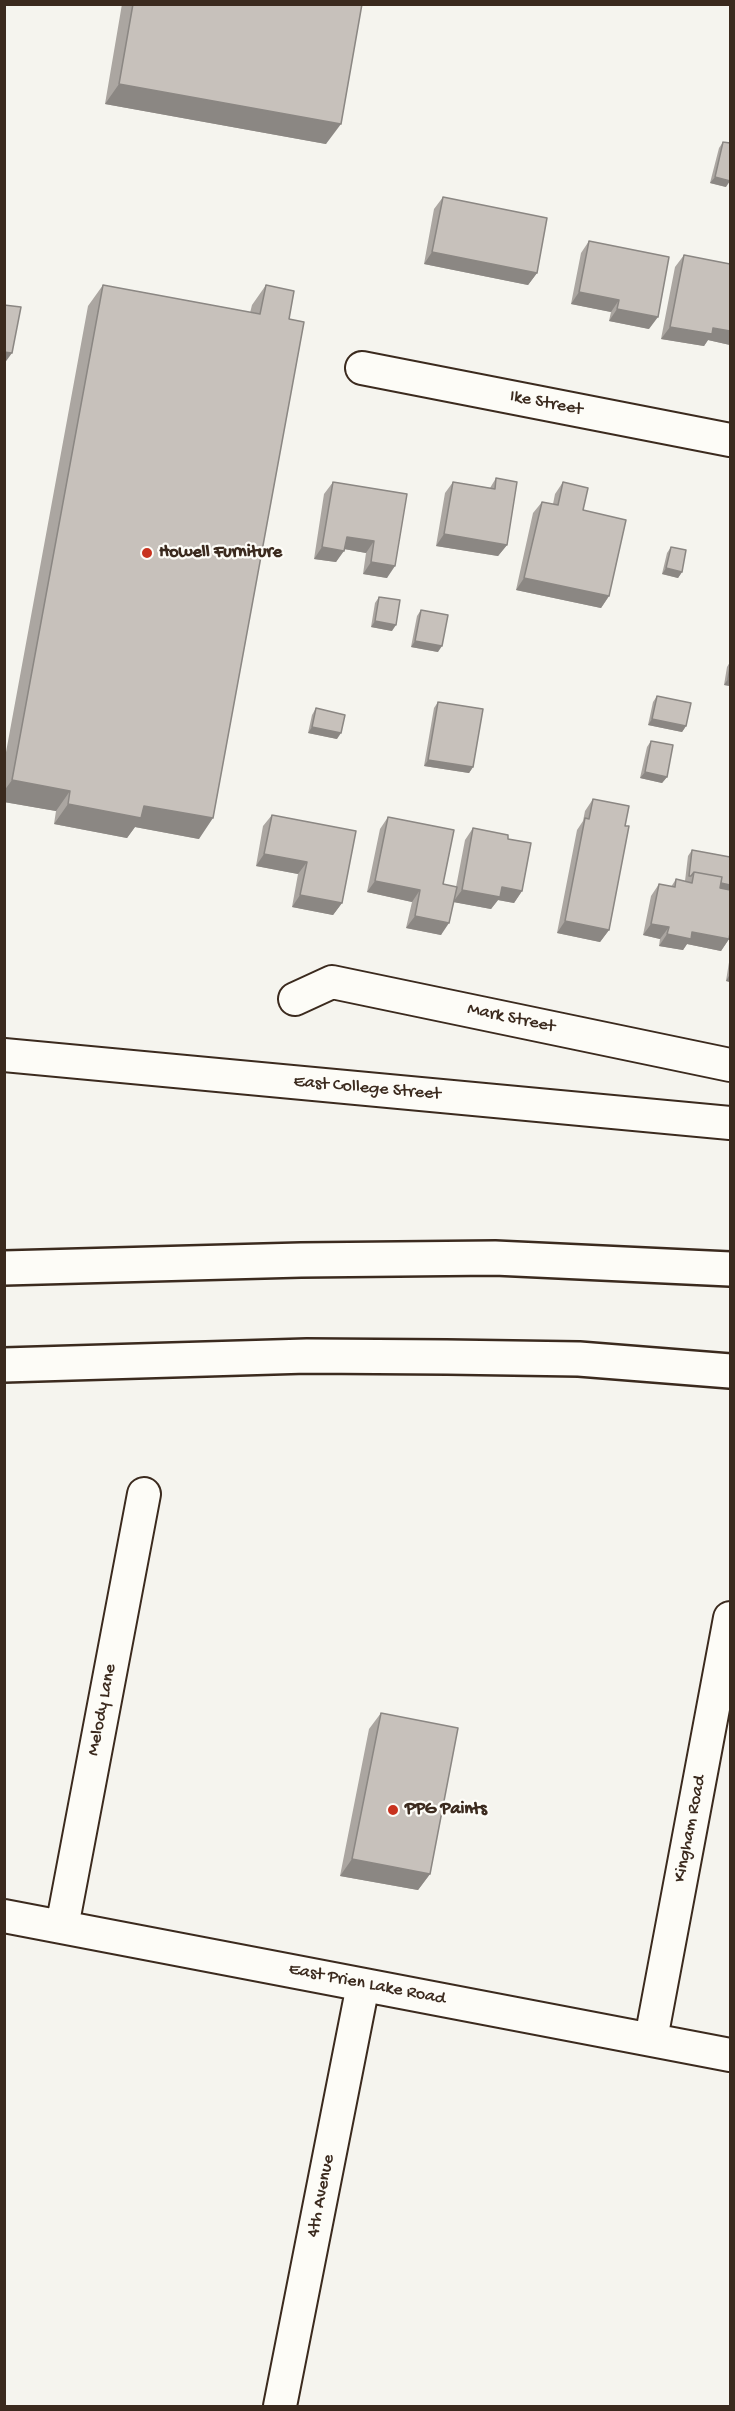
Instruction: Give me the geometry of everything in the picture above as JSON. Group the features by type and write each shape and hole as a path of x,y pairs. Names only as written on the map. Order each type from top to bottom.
{"highway":[{"path":"4,1268 301,1260 495,1258 730,1269"},
{"path":"4,1365 366,1357 579,1359 730,1371"}],"street":[{"name":"Ike Street","path":"362,368 730,440"},
{"name":"Mark Street","path":"295,999 332,982 730,1065"},
{"name":"East College Street","path":"4,1055 730,1123"},
{"name":"Melody Lane","path":"62,1927 144,1494"},
{"name":"Kingham Road","path":"651,2039 730,1618"},
{"name":"East Prien Lake Road","path":"4,1916 730,2055"},
{"name":"4th Avenue","path":"280,2406 363,1985"}],"building":[{"path":"133,4 362,4 341,124 119,84"},
{"path":"723,142 730,143 730,181 715,177"},
{"path":"443,197 547,218 537,273 432,252"},
{"path":"589,241 669,257 658,317 617,309 619,300 579,292"},
{"path":"684,255 730,264 730,331 713,328 712,334 670,327"},
{"name":"Howell Furniture","path":"103,285 260,314 266,285 294,291 289,319 304,322 213,818 144,806 141,818 68,804 70,791 12,780"},
{"path":"4,305 21,307 12,353 4,352"},
{"path":"496,478 517,482 507,545 444,534 453,482 495,489"},
{"path":"333,482 407,494 395,566 371,562 374,541 347,537 344,551 322,547"},
{"path":"563,482 588,488 583,510 626,520 609,596 524,578 542,502 558,505"},
{"path":"671,547 686,550 682,572 666,568"},
{"path":"379,597 400,600 396,625 375,621"},
{"path":"421,610 448,615 442,646 415,641"},
{"path":"657,696 691,703 686,726 652,719"},
{"path":"438,702 483,709 473,767 428,760"},
{"path":"316,708 345,715 341,733 312,727"},
{"path":"651,741 673,745 667,777 645,772"},
{"path":"593,799 629,806 625,826 629,826 609,930 565,921 585,818 589,819"},
{"path":"272,815 356,831 342,903 300,895 307,862 264,854"},
{"path":"388,817 454,830 443,884 457,887 449,923 415,916 420,890 375,881"},
{"path":"473,828 508,835 508,839 531,843 522,891 502,887 500,897 462,890"},
{"path":"692,850 730,857 730,885 721,883 722,877 694,872 689,876"},
{"path":"694,872 722,877 720,888 730,890 729,939 692,932 691,939 667,934 669,927 651,924 659,884 675,887 676,879 692,883"},
{"name":"PPG Paints","path":"381,1713 458,1728 430,1874 352,1859"}],"place":[{"name":"Howell Furniture","path":"147,553"},
{"name":"PPG Paints","path":"393,1810"}]}
